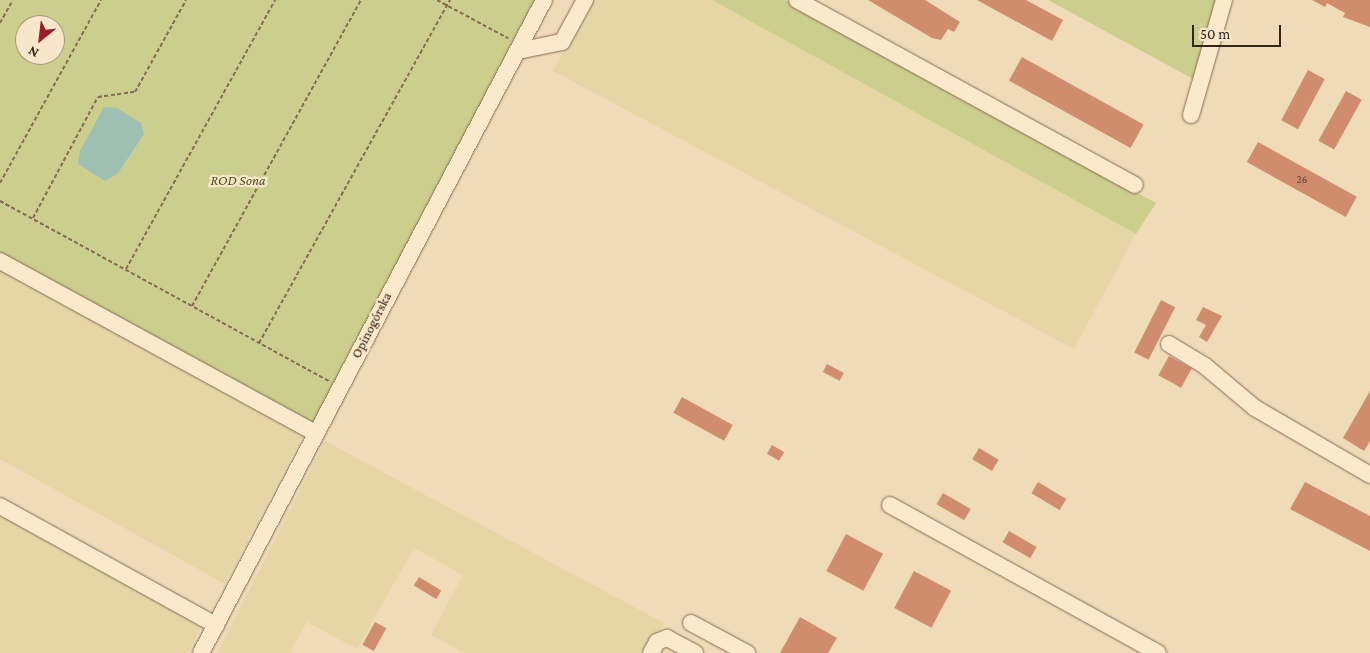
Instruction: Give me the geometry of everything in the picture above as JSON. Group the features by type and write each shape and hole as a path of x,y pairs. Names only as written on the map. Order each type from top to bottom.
{"street":[{"name":"Opinogórska","path":"201,653 544,0"},
{"path":"519,48 562,42 586,0"},
{"path":"797,0 1135,185"},
{"path":"1191,115 1224,0"},
{"path":"0,261 316,434"},
{"path":"1169,344 1205,366 1256,408 1370,475"},
{"path":"890,505 1158,653"},
{"path":"0,506 216,625"},
{"path":"691,622 747,653"},
{"path":"651,653 657,642 667,638 695,653"}],"path":[{"path":"0,23 13,0"},
{"path":"0,183 100,0"},
{"path":"33,219 98,97 135,92 186,0"},
{"path":"126,270 275,0"},
{"path":"192,306 361,0"},
{"path":"437,0 519,48"},
{"path":"259,343 450,0"},
{"path":"0,200 340,387"}],"shaded area":[{"path":"591,0 712,0 1136,234 1074,349 553,71"},
{"path":"104,107 117,108 141,123 144,134 118,173 105,181 78,164 80,151"},
{"path":"0,270 304,433 225,584 0,459"},
{"path":"325,441 664,623 647,653 464,653 431,635 463,575 414,548 357,649 307,622 290,653 217,653"},
{"path":"0,512 203,623 188,653 0,653"}],"green space":[{"name":"ROD Sona","path":"0,0 543,0 311,426 0,253"},
{"path":"712,0 785,0 1156,203 1136,234"},
{"path":"1048,0 1218,0 1195,80"}],"building":[{"path":"868,0 925,0 960,22 954,32 948,29 941,40 932,38"},
{"path":"977,0 1026,0 1063,20 1052,41"},
{"path":"1312,0 1370,0 1370,27 1343,17 1345,13 1327,3 1325,7"},
{"path":"1022,57 1144,124 1130,148 1009,81"},
{"path":"1308,70 1325,79 1298,129 1281,120"},
{"path":"1346,91 1362,100 1334,150 1318,141"},
{"path":"1258,142 1357,197 1346,217 1247,162"},
{"path":"1161,300 1175,307 1148,360 1134,353"},
{"path":"1203,307 1222,316 1207,342 1199,337 1206,325 1196,320"},
{"path":"1169,356 1192,369 1181,388 1158,375"},
{"path":"827,364 844,373 840,381 823,372"},
{"path":"1370,391 1370,441 1364,451 1343,438"},
{"path":"682,397 733,425 724,441 673,413"},
{"path":"772,445 784,452 779,461 767,454"},
{"path":"979,448 999,460 992,471 972,459"},
{"path":"1038,482 1066,499 1060,510 1031,493"},
{"path":"1305,482 1370,516 1370,551 1290,509"},
{"path":"943,493 971,509 964,520 936,504"},
{"path":"1009,531 1037,547 1030,558 1002,542"},
{"path":"846,534 883,554 863,591 826,571"},
{"path":"914,571 951,591 931,628 894,608"},
{"path":"419,577 441,590 436,599 414,586"},
{"path":"800,617 837,638 828,653 780,653"},
{"path":"375,622 386,628 374,651 362,645"}]}
